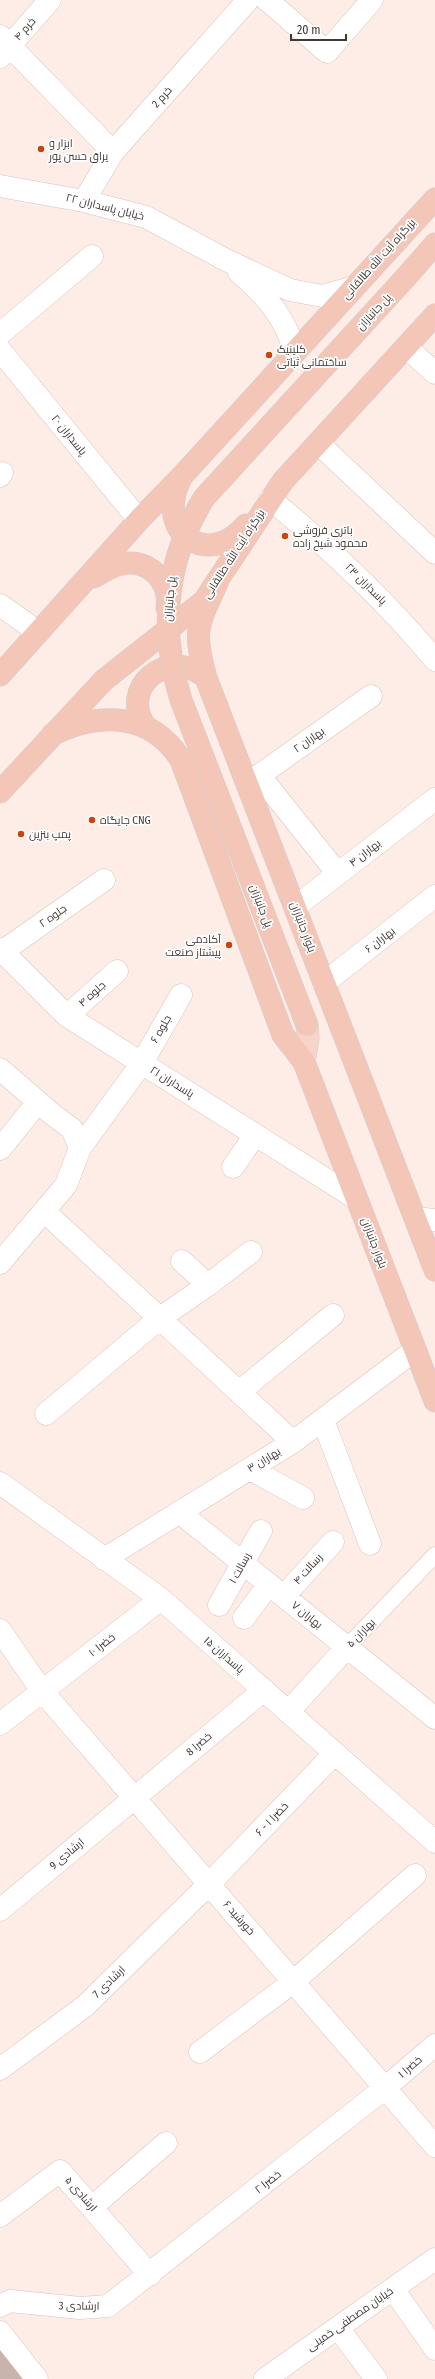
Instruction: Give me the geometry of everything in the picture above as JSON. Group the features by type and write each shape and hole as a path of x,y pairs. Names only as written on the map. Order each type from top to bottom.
{"highway":[{"name":"بزرگراه آیت الله طالقانی","path":"0,675 86,581 138,520 182,476 435,198"},
{"name":"پل جانبازان","path":"307,1025 179,693 168,636 171,585 181,542 189,523 204,498 435,244"},
{"name":"بزرگراه آیت الله طالقانی","path":"0,792 104,680 204,601 283,481 435,315"},
{"path":"182,476 173,497 173,516 176,524 185,535 197,543 206,545 216,545 234,538 283,481"},
{"path":"86,581 115,566 122,564 138,564 158,576 166,590 168,598 166,613 159,627 104,680"},
{"name":"بلوار جانبازان","path":"217,583 197,631 200,655 206,678 253,779 295,907 324,984 425,1219 435,1270"},
{"path":"146,727 140,715 139,696 147,679 154,672 163,668 181,665 199,672 206,678"},
{"name":"بلوار جانبازان","path":"53,734 79,724 110,720 129,721 146,727 166,741 181,760 282,1035 304,1062 435,1401"}],"main road":[{"path":"304,1062 308,1038 307,1025"}],"street":[{"name":"خرم ۴","path":"3,47 50,0"},
{"name":"خرم 2","path":"84,201 114,152 248,0"},
{"path":"267,0 327,52 372,0"},
{"path":"3,47 114,152"},
{"name":"خیابان پاسداران ۲۲","path":"0,186 84,201 146,216 224,259 290,290 322,296 354,287"},
{"path":"0,334 92,256"},
{"name":"خیابان پاسداران ۲۲","path":"224,259 266,297 289,332 295,352"},
{"path":"406,347 435,374"},
{"name":"پاسداران ۲۰","path":"0,350 138,520"},
{"path":"318,443 435,553"},
{"name":"پاسداران ۲۳","path":"270,499 326,544 398,616 435,660"},
{"path":"0,606 27,624 36,635"},
{"name":"بهاران ۲","path":"253,779 371,696"},
{"path":"253,779 338,874"},
{"name":"بهاران ۴","path":"295,907 435,799"},
{"name":"جلوه ۲","path":"1,950 104,880"},
{"name":"بهاران ۶","path":"324,984 435,896"},
{"name":"پاسداران ۲۱","path":"1,950 67,1016 357,1199"},
{"name":"جلوه ۴","path":"67,1016 117,971"},
{"name":"جلوه ۶","path":"0,1263 66,1185 80,1148 142,1063 180,994"},
{"path":"0,1069 72,1129 80,1148"},
{"path":"0,1149 38,1102"},
{"path":"232,1167 255,1135"},
{"path":"44,1211 293,1442"},
{"path":"46,1414 160,1318 251,1252"},
{"path":"182,1261 208,1284"},
{"path":"239,1392 333,1315"},
{"name":"بهاران ۳","path":"104,1558 293,1442 415,1350"},
{"path":"323,1420 370,1544"},
{"path":"250,1469 303,1498"},
{"name":"پاسداران ۱۵","path":"0,1483 161,1599 435,1842"},
{"name":"بهاران ۷","path":"179,1512 435,1718"},
{"name":"رسالت ۱","path":"219,1605 261,1531"},
{"name":"رسالت ۴","path":"244,1618 333,1542"},
{"name":"بهاران ۵","path":"288,1712 347,1647 435,1555"},
{"name":"خضرا ۱۰","path":"0,1724 161,1599"},
{"name":"خورشید ۶","path":"0,1630 42,1691 435,2146"},
{"name":"خضرا 8","path":"134,1798 264,1690"},
{"name":"خضرا ۱ - ۶","path":"209,1884 335,1753"},
{"name":"ارشادی 9","path":"0,1910 134,1798"},
{"path":"200,2052 293,1982 415,1875"},
{"name":"ارشادی 7","path":"0,2069 85,2006 209,1884"},
{"name":"خضرا ۱","path":"385,2088 435,2045"},
{"name":"خضرا ۲","path":"150,2275 385,2088"},
{"path":"92,2206 166,2143"},
{"name":"ارشادی ۵","path":"0,2216 60,2172 92,2206 150,2275"},
{"name":"خیابان مصطفی خمینی","path":"269,2378 435,2260"},
{"name":"ارشادی 3","path":"0,2306 10,2300 80,2308 108,2306 150,2275"},
{"path":"394,2289 435,2349"},
{"path":"338,2328 376,2379"},
{"path":"0,2332 37,2379"}],"building":[{"path":"0,2345 25,2379 0,2379"}],"place":[{"name":"ابزار و یراق حسن پور","path":"41,149"},
{"name":"کلینیک ساختمانی ثباتی","path":"269,355"},
{"name":"باتری فروشی محمود شیخ زاده","path":"285,536"},
{"name":"جایگاه CNG","path":"92,820"},
{"name":"پمپ بنزین","path":"21,834"},
{"name":"آکادمی پیشتاز صنعت","path":"229,945"}]}
